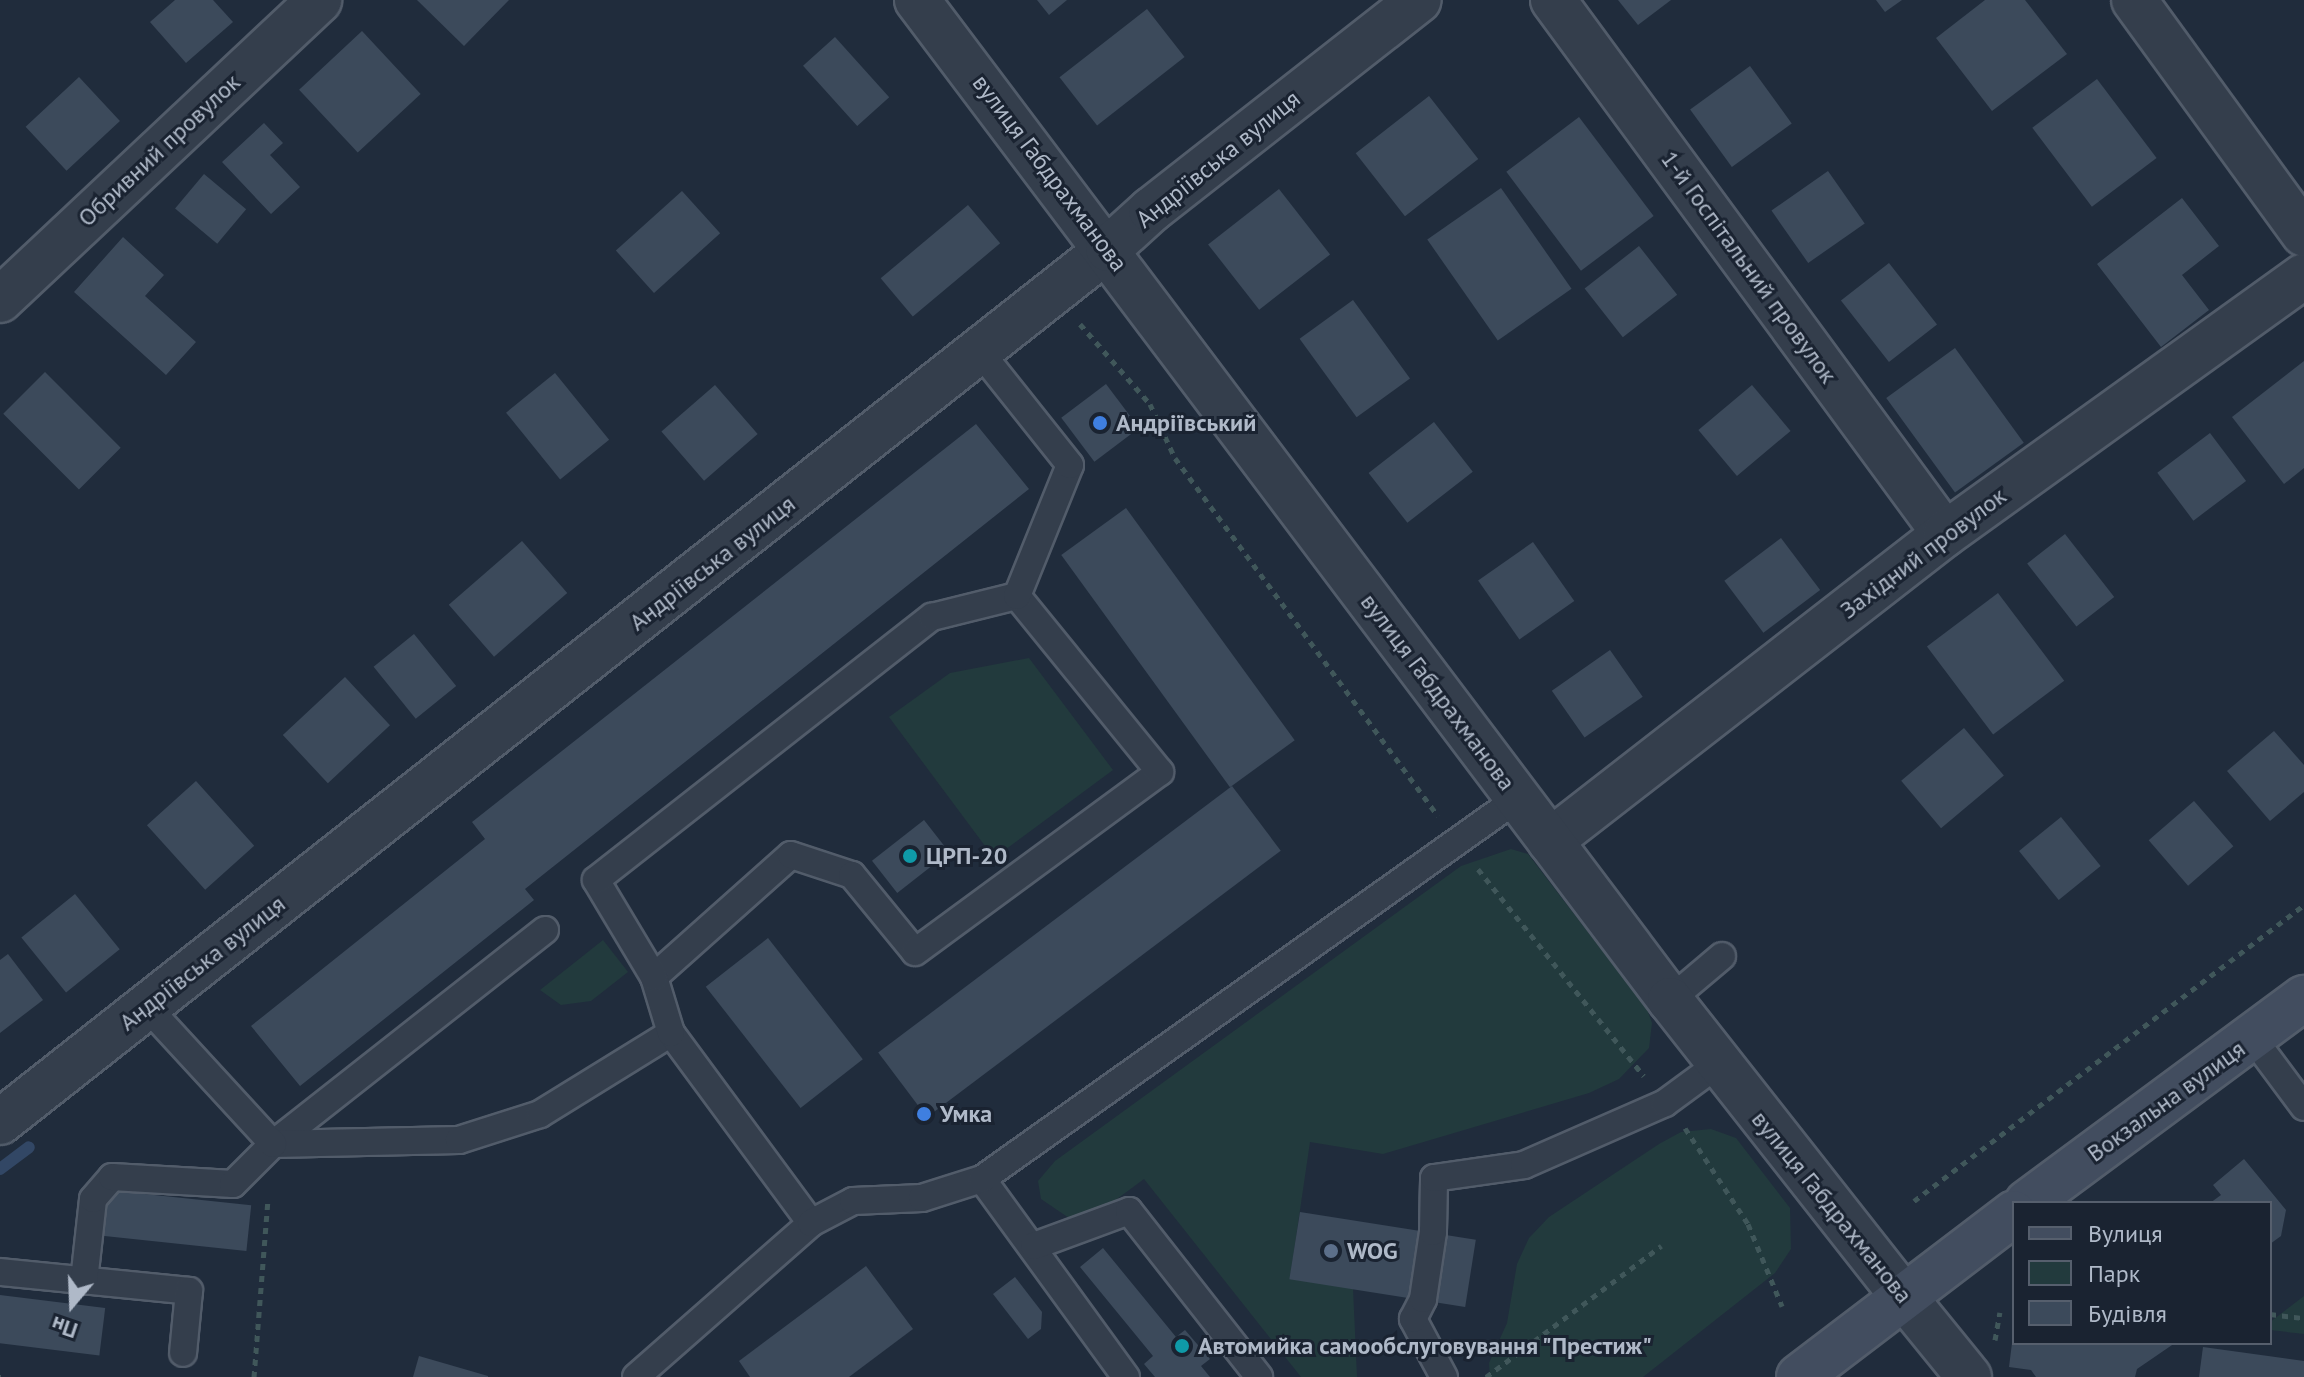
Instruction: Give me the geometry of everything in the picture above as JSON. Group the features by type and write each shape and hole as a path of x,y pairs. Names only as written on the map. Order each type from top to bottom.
{"main road":[{"name":"Вокзальна вулиця","path":"2030,1201 2304,998"},
{"path":"1799,1377 2012,1215"}],"street":[{"name":"Обривний провулок","path":"0,300 319,0"},
{"name":"вулиця Габдрахманова","path":"917,0 1108,249 1718,1064 1969,1377"},
{"name":"Андріївська вулиця","path":"0,1122 980,352 1108,249 1151,210 1419,0"},
{"name":"1-й Госпітальний провулок","path":"1553,0 1945,534"},
{"path":"2134,0 2304,234"},
{"name":"Західний провулок","path":"1550,841 1945,534 2304,276"}],"lane":[{"path":"980,352 1070,465 1017,596"},
{"path":"811,1223 671,1033 654,977 596,880 932,617 1017,596"},
{"path":"654,977 791,855 852,875 915,952 1160,772 1017,596"},
{"path":"636,1377 811,1223 853,1201 922,1198 982,1179 1455,838 1517,799"},
{"path":"84,1281 93,1199 112,1177 233,1184 273,1144 545,930"},
{"path":"1670,1000 1722,956"},
{"path":"146,1006 273,1144 459,1140 540,1114 671,1033"},
{"path":"2252,1037 2304,1107"},
{"path":"1444,1377 1413,1319 1423,1299 1433,1232 1434,1178 1524,1165 1665,1103 1718,1064"},
{"path":"982,1179 1034,1246 1126,1377"},
{"path":"1034,1246 1129,1211 1259,1377"},
{"path":"0,1272 189,1291 183,1353"}],"path":[{"path":"1070,313 1150,404 1175,458 1455,838 1665,1103 1748,1224 1782,1306"},
{"path":"1914,1201 2304,905"},
{"path":"254,1377 273,1144"},
{"path":"1486,1377 1661,1246"},
{"path":"2272,1314 2304,1318"}],"green space":[{"path":"1029,658 1113,770 994,858 889,717 950,673"},
{"path":"1511,849 1528,854 1647,1009 1652,1023 1649,1048 1619,1079 1589,1093 1383,1154 1310,1142 1290,1278 1353,1288 1357,1377 1301,1377 1144,1179 1098,1213 1072,1220 1041,1199 1038,1181 1055,1161 1461,866"},
{"path":"603,940 628,972 591,1001 561,1005 540,990"},
{"path":"1711,1129 1736,1138 1790,1208 1791,1249 1775,1273 1643,1377 1490,1377 1489,1363 1507,1323 1517,1264 1529,1238 1549,1217 1659,1144 1681,1132"},
{"path":"2304,1296 2304,1334 2272,1330 2272,1320"}],"building":[{"path":"175,0 213,0 233,22 186,63 150,22"},
{"path":"417,0 509,0 464,46"},
{"path":"1037,0 1067,0 1049,15"},
{"path":"1618,0 1671,0 1638,25"},
{"path":"1876,0 1902,0 1885,12"},
{"path":"1985,0 2025,0 2067,54 1992,111 1936,38"},
{"path":"1147,9 1185,57 1097,125 1060,77"},
{"path":"362,31 421,94 358,153 299,90"},
{"path":"835,37 889,97 857,126 803,66"},
{"path":"1750,66 1792,123 1732,167 1690,109"},
{"path":"79,77 120,121 67,171 26,127"},
{"path":"2097,79 2157,158 2092,207 2032,128"},
{"path":"1429,96 1478,159 1405,216 1356,153"},
{"path":"1579,117 1654,216 1581,271 1506,172"},
{"path":"264,123 283,143 270,155 300,187 271,214 222,162"},
{"path":"1828,171 1865,223 1808,263 1771,211"},
{"path":"204,174 246,209 217,244 175,208"},
{"path":"1501,188 1572,289 1498,340 1427,240"},
{"path":"1279,189 1330,254 1259,310 1208,244"},
{"path":"682,191 720,233 654,293 616,251"},
{"path":"2182,198 2219,246 2182,275 2209,310 2161,347 2097,264"},
{"path":"968,205 1000,243 913,317 881,278"},
{"path":"123,237 164,275 145,296 196,342 166,375 74,292"},
{"path":"1639,246 1677,295 1623,337 1585,288"},
{"path":"1889,263 1937,324 1889,362 1841,301"},
{"path":"1353,300 1410,378 1357,417 1300,339"},
{"path":"1955,348 2024,443 1955,493 1886,398"},
{"path":"2304,361 2304,468 2284,484 2232,417"},
{"path":"45,372 121,448 79,489 3,414"},
{"path":"555,373 609,440 560,479 506,413"},
{"name":"Андріївський","path":"1106,384 1139,428 1094,462 1061,418"},
{"path":"715,385 758,434 704,481 661,432"},
{"path":"1752,385 1791,431 1737,476 1698,430"},
{"path":"1434,422 1473,472 1407,523 1369,473"},
{"path":"976,424 1029,489 525,889 534,900 300,1086 251,1026 485,839 472,822"},
{"path":"2210,433 2246,481 2193,521 2157,473"},
{"path":"1126,508 1295,740 1230,787 1061,555"},
{"path":"2065,534 2114,597 2076,627 2027,564"},
{"path":"1781,538 1820,590 1763,633 1724,581"},
{"path":"522,541 567,593 494,657 449,605"},
{"path":"1533,542 1574,601 1519,639 1478,580"},
{"path":"1998,593 2064,681 1993,734 1927,647"},
{"path":"414,634 456,686 416,719 374,667"},
{"path":"1610,650 1643,697 1585,737 1552,691"},
{"path":"345,677 390,725 328,783 283,735"},
{"path":"1964,728 2004,775 1941,828 1901,781"},
{"path":"2274,731 2304,765 2304,792 2270,821 2227,771"},
{"path":"196,781 254,846 205,890 147,825"},
{"path":"1232,786 1281,851 927,1117 878,1053"},
{"path":"2194,801 2233,846 2188,886 2149,840"},
{"path":"2061,817 2101,866 2059,900 2019,851"},
{"name":"ЦРП-20","path":"924,820 949,852 897,893 872,861"},
{"path":"75,894 120,949 66,993 21,937"},
{"path":"768,938 863,1059 801,1108 706,987"},
{"path":"8,954 43,1000 0,1033 0,960"},
{"path":"2244,1159 2286,1210 2281,1236 2272,1243 2272,1201 2213,1201 2221,1195 2213,1185"},
{"path":"107,1190 251,1205 246,1251 102,1236"},
{"path":"1300,1212 1476,1240 1465,1307 1289,1279"},
{"path":"1103,1248 1176,1337 1185,1330 1210,1359 1201,1366 1210,1377 1155,1377 1144,1364 1153,1356 1080,1267"},
{"path":"866,1266 913,1329 849,1377 750,1377 739,1361"},
{"path":"1015,1277 1042,1312 1041,1329 1028,1339 993,1294"},
{"path":"0,1295 105,1308 99,1356 0,1343"},
{"path":"2012,1343 2172,1345 2137,1369 2135,1377 2036,1377 2031,1370 2009,1367"},
{"path":"2203,1347 2304,1361 2304,1377 2199,1377"},
{"path":"419,1356 488,1376 488,1377 413,1377"}],"waterway":[{"path":"0,1169 29,1147"}],"place":[{"name":"Андріївський","path":"1100,423"},
{"name":"ЦРП-20","path":"910,856"},
{"name":"Умка","path":"924,1114"},
{"name":"WOG","path":"1331,1251"},
{"name":"Автомийка самообслуговування \"Престиж\"","path":"1182,1346"}]}
